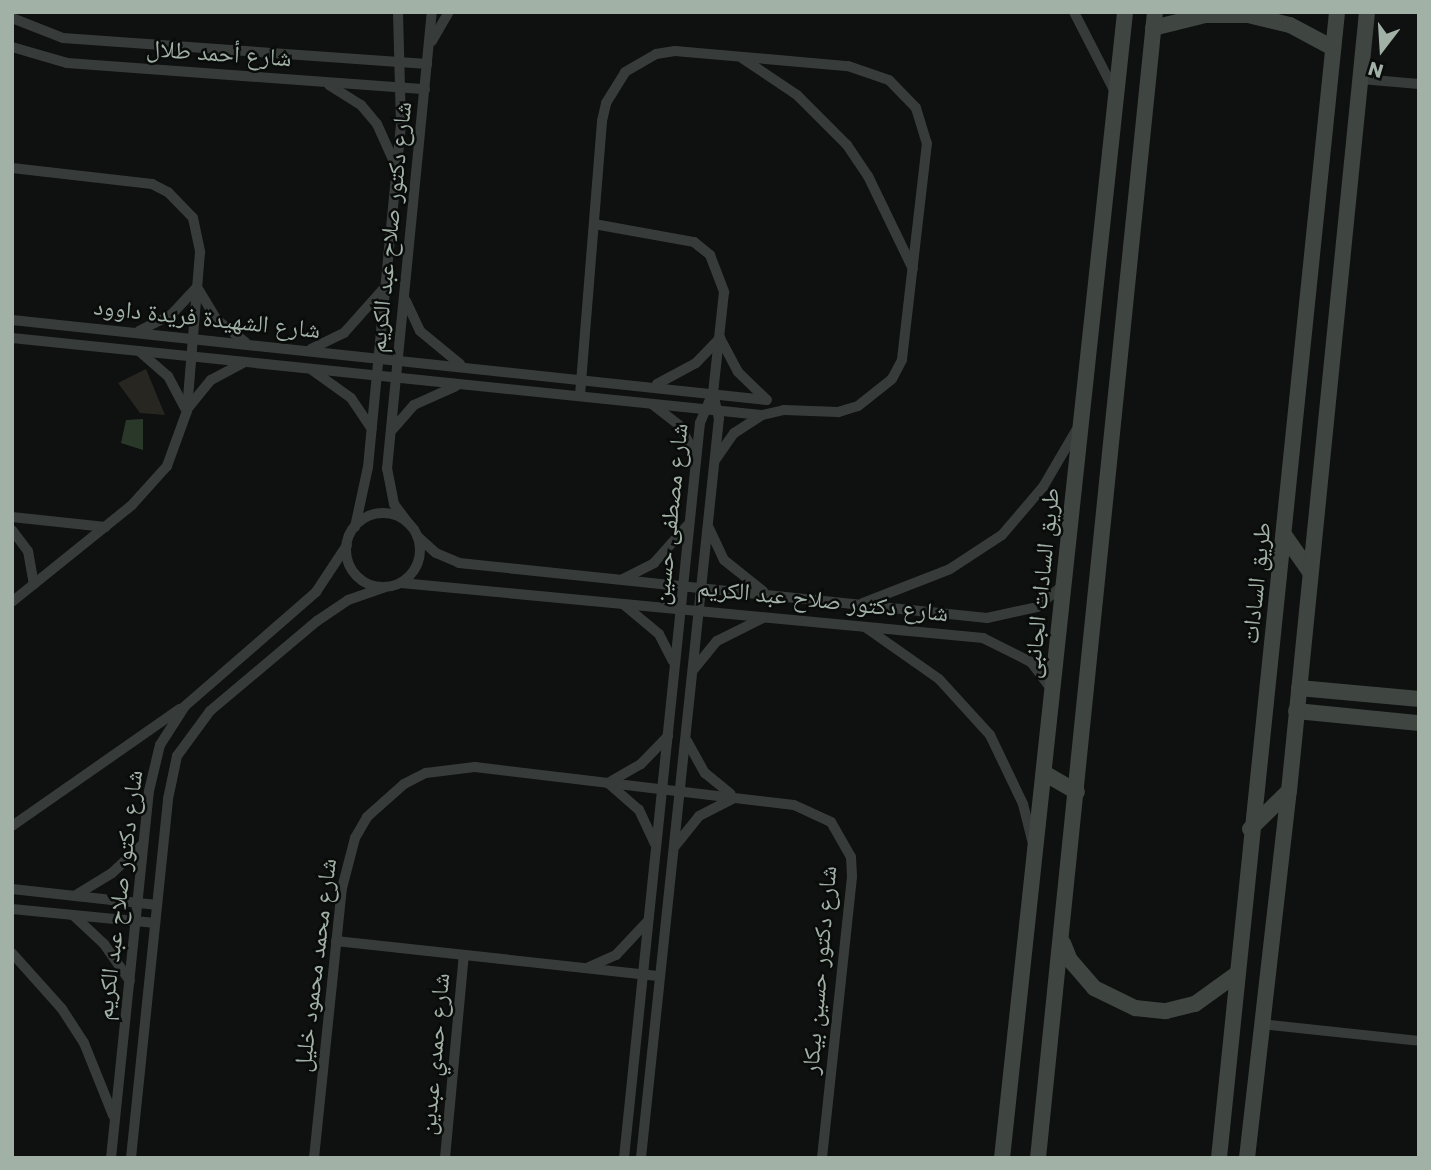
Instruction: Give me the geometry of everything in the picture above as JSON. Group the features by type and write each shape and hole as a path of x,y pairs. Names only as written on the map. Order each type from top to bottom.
{"main road":[{"name":"طريق السادات الجانبى","path":"1002,1158 1125,12"},
{"name":"طريق السادات","path":"1219,1158 1250,829 1285,536 1337,12"},
{"path":"1247,1158 1289,791 1367,12"},
{"path":"1038,1158 1063,943 1154,20 1205,15 1248,15 1290,25 1333,48"},
{"path":"1087,368 1118,371"},
{"path":"1285,536 1310,572"},
{"path":"1299,688 1419,699"},
{"path":"1296,711 1419,723"},
{"path":"1044,773 1077,792"},
{"path":"1250,829 1289,791"},
{"path":"1063,943 1070,960 1094,988 1135,1008 1166,1011 1195,1004 1238,973"}],"street":[{"name":"شارع دكتور صلاح عبد الكريم","path":"355,527 366,483 397,168 401,87 398,12"},
{"name":"شارع دكتور صلاح عبد الكريم","path":"409,524 389,493 391,431 432,12"},
{"path":"429,47 449,12"},
{"path":"1074,12 1104,63 1116,96"},
{"name":"شارع أحمد طلال","path":"12,19 62,38 427,64"},
{"name":"شارع أحمد طلال","path":"12,47 67,63 425,89"},
{"path":"580,395 604,112 625,72 656,54 739,55 870,71 906,93 916,108 928,143 902,360 877,395 838,412 784,410 762,415 734,433 715,460"},
{"path":"739,55 797,94 847,145 880,198 914,271"},
{"path":"1361,79 1419,84"},
{"path":"320,81 361,106 377,124 397,168"},
{"path":"12,168 134,181 168,192 182,203 199,235 187,411 167,466 146,492 12,602"},
{"path":"594,224 674,235 694,242 710,255 724,292 713,393"},
{"path":"136,332 170,315 197,287"},
{"path":"197,287 217,320 247,344"},
{"path":"308,350 344,332 385,288"},
{"path":"405,296 420,331 449,357 466,366"},
{"name":"شارع الشهيدة فريدة داوود","path":"12,320 582,378"},
{"name":"شارع الشهيدة فريدة داوود","path":"12,338 762,415"},
{"path":"651,386 683,373 720,338"},
{"path":"720,338 738,372 767,400 784,410"},
{"path":"138,351 168,376 187,411"},
{"path":"187,411 211,380 245,362"},
{"path":"307,368 338,386 372,430"},
{"path":"582,378 767,400"},
{"path":"391,431 414,405 464,384"},
{"name":"شارع مصطفى حسين","path":"624,1158 696,458 704,408 713,393"},
{"name":"شارع مصطفى حسين","path":"642,1158 715,460 719,410 713,393"},
{"path":"650,402 679,425 696,458"},
{"path":"860,604 950,569 1002,534 1042,487 1081,422"},
{"path":"375,514 399,517 409,524 417,536 416,568 401,583 385,587 356,575 346,545 355,527 375,514"},
{"path":"12,517 105,527"},
{"path":"621,580 669,551 690,520"},
{"path":"708,524 731,568 772,595"},
{"path":"12,530 28,551 34,584"},
{"name":"شارع دكتور صلاح عبد الكريم","path":"417,536 436,553 459,563 987,618 1037,607 1064,583"},
{"name":"شارع دكتور صلاح عبد الكريم","path":"111,1158 153,768 171,724 185,706 316,592 346,545"},
{"name":"شارع دكتور صلاح عبد الكريم","path":"401,583 681,607 983,638 1031,662 1052,691"},
{"name":"شارع دكتور صلاح عبد الكريم","path":"131,1158 171,774 185,739 210,710 317,621 348,600 385,587"},
{"path":"617,601 659,634 675,666"},
{"path":"692,671 733,630 770,616"},
{"path":"983,638 989,626 987,618"},
{"path":"863,625 939,679 990,735 1023,804 1035,855"},
{"path":"12,826 154,723 185,706"},
{"path":"656,848 639,810 608,783 642,764 667,736"},
{"path":"674,849 699,816 737,797 705,773 685,738"},
{"name":"شارع محمد محمود خليل","path":"314,1158 342,888 355,838 367,817 404,784 450,768 475,767 680,791"},
{"name":"شارع دكتور حسين بيكار","path":"680,791 737,797 813,810 831,822 851,857 822,1158"},
{"path":"76,896 112,873 143,844"},
{"path":"12,889 157,905"},
{"path":"12,909 155,923"},
{"path":"73,915 104,944 130,981"},
{"path":"587,968 616,955 648,920"},
{"path":"336,941 660,976"},
{"path":"12,953 54,998 84,1043 114,1118"},
{"name":"شارع حمدي عبدين","path":"445,1158 464,955"},
{"path":"1261,1024 1419,1041"}],"shaded area":[{"path":"146,369 165,415 140,413 118,383"},
{"path":"143,419 143,450 121,443 126,420"}]}
